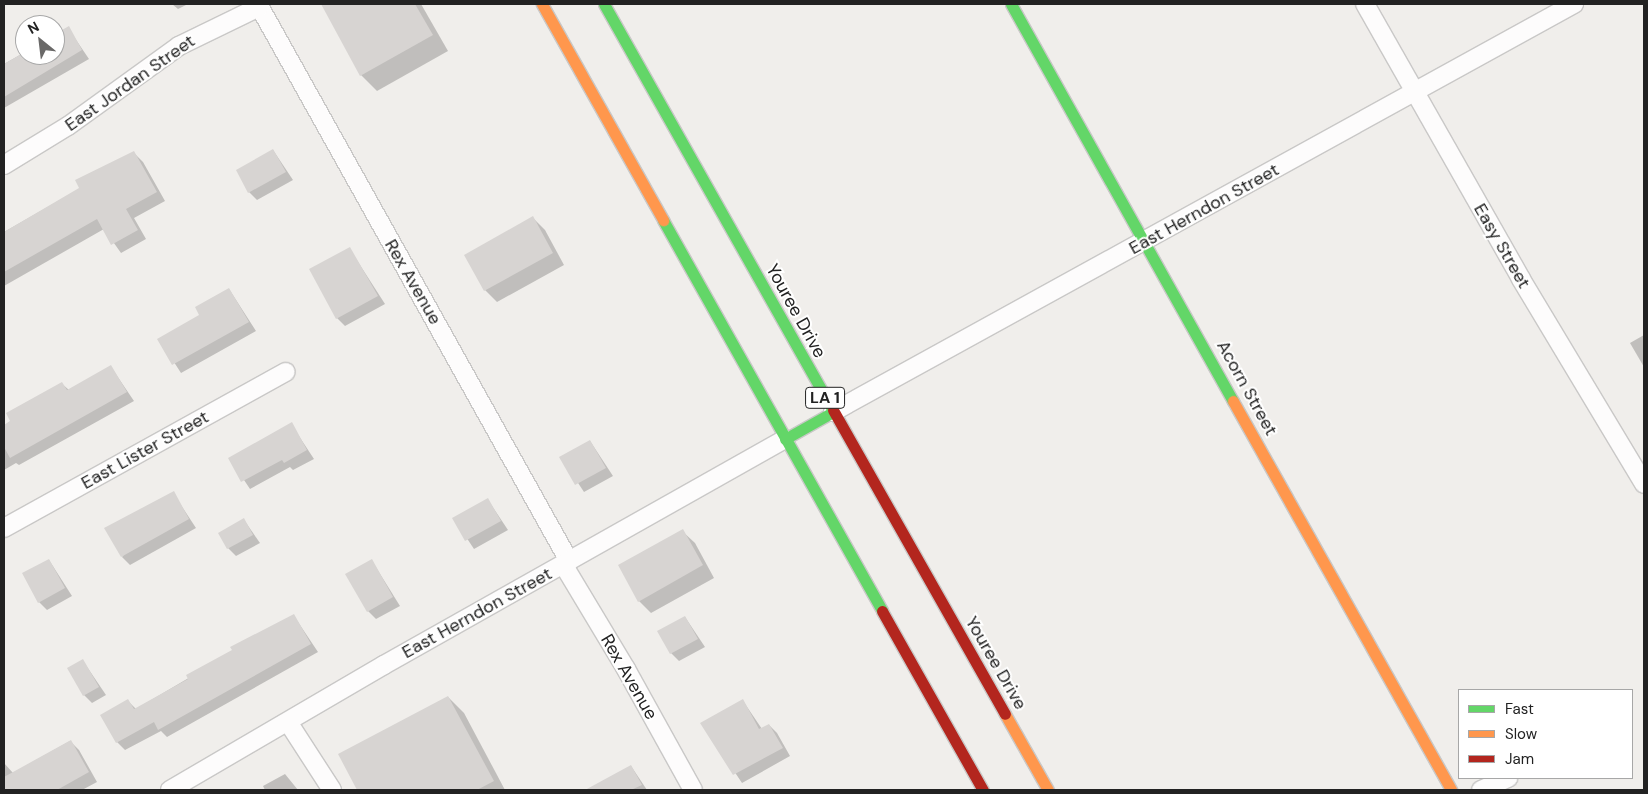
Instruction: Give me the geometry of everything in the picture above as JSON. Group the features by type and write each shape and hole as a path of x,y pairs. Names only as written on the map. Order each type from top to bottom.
{"main road":[{"path":"542,4 983,790"},
{"name":"Youree Drive","path":"604,4 1048,790"},
{"name":"Acorn Street","path":"1011,4 1451,790"},
{"path":"785,439 833,412"}],"street":[{"name":"Easy Street","path":"1365,4 1414,93 1644,484"},
{"name":"East Herndon Street","path":"833,412 1574,4"},
{"name":"East Jordan Street","path":"4,166 76,121 179,46 258,5"},
{"name":"Rex Avenue","path":"258,5 693,790"},
{"name":"East Lister Street","path":"4,528 286,372"},
{"name":"East Herndon Street","path":"170,790 785,439"},
{"path":"288,722 332,790"},
{"path":"1480,790 1506,779"}],"building":[{"path":"321,4 415,4 433,35 360,76"},
{"path":"69,26 82,50 65,60 65,28"},
{"path":"15,58 15,65 57,65 4,97 4,64"},
{"path":"273,149 286,172 248,193 236,170"},
{"path":"134,151 157,192 126,209 138,230 111,245 97,219 4,272 4,232 79,188 75,180"},
{"path":"533,216 553,253 484,291 464,255"},
{"path":"350,247 378,296 336,319 309,269"},
{"path":"229,288 249,322 172,365 157,339 199,315 195,307"},
{"path":"111,365 127,392 10,458 4,447 4,425 10,421 6,413 62,382 67,390"},
{"path":"292,422 307,450 284,463 282,460 241,482 228,458"},
{"path":"590,440 606,468 575,485 559,457"},
{"path":"174,491 189,519 121,557 104,528"},
{"path":"488,498 501,521 465,541 452,518"},
{"path":"244,518 253,535 227,549 218,533"},
{"path":"683,529 703,565 638,602 618,565"},
{"path":"49,559 65,588 38,603 22,573"},
{"path":"372,559 393,597 367,612 345,574"},
{"path":"294,614 311,644 158,730 154,722 116,743 100,715 128,699 134,709 188,679 186,675 232,650 230,647"},
{"path":"685,616 698,639 670,654 657,631"},
{"path":"83,659 99,687 83,696 67,668"},
{"path":"448,696 494,781 477,790 357,790 338,754"},
{"path":"743,699 759,729 769,724 783,748 733,775 700,723"},
{"path":"71,740 89,772 57,790 4,790 4,777"},
{"path":"631,765 642,785 631,790 585,790"}],"traffic: fast":[{"path":"604,4 833,410"},
{"path":"1011,4 1233,401"},
{"path":"663,220 882,611"},
{"path":"785,439 833,412"}],"traffic: slow":[{"path":"542,4 663,220"},
{"path":"1233,401 1451,790"},
{"path":"1005,714 1048,790"}],"traffic: jam":[{"path":"833,410 1005,714"},
{"path":"882,611 983,790"}]}
